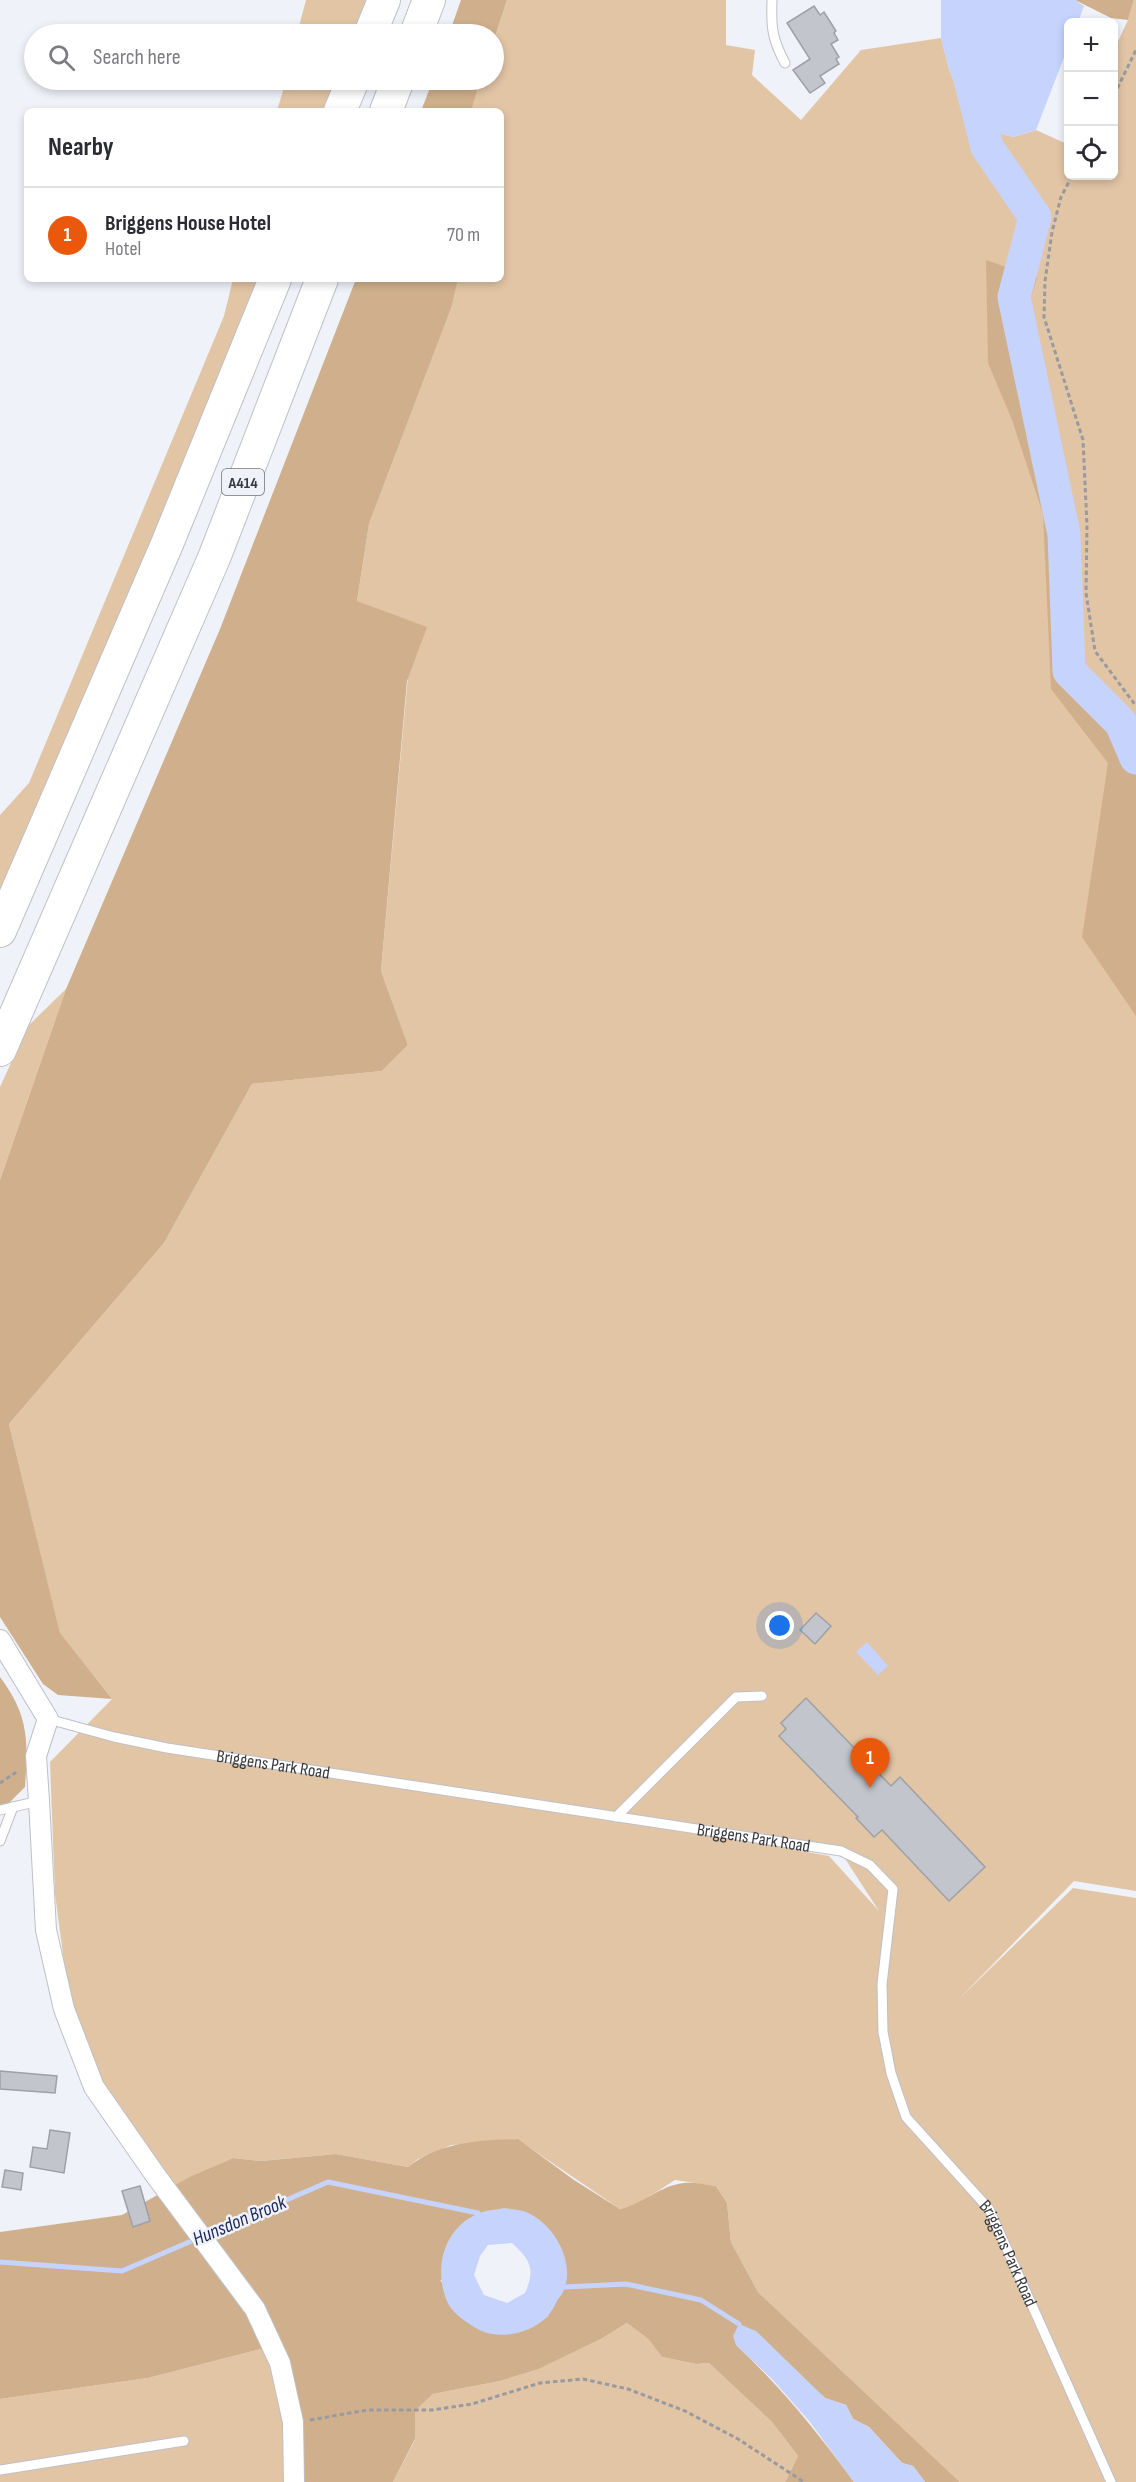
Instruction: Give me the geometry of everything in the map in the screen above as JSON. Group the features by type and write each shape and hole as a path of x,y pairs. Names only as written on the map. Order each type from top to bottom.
{"highway":[{"path":"374,24 384,0"},
{"path":"420,24 429,0"},
{"path":"341,108 349,90"},
{"path":"387,108 394,90"},
{"name":"A414","path":"0,931 167,544 274,282"},
{"name":"A414","path":"0,1050 214,558 321,282"}],"street":[{"path":"0,1640 48,1719 36,1756 46,1930 64,2009 94,2087 255,2308 280,2363 293,2422 294,2482"}],"lane":[{"path":"772,0 771,31 774,43 785,63"},
{"path":"616,1817 735,1697 762,1696"},
{"name":"Briggens Park Road","path":"48,1719 114,1737 167,1748 841,1851 870,1865 893,1888 882,1984 883,2032 891,2073 906,2117 989,2209 1110,2482"},
{"path":"0,1810 39,1802"},
{"path":"0,1841 13,1807"},
{"path":"0,2470 184,2441"}],"path":[{"path":"1118,85 1136,50"},
{"path":"1070,180 1061,197 1052,232 1045,281 1044,317 1083,440 1087,526 1086,593 1095,651 1136,706"},
{"path":"293,2422 367,2410 432,2410 462,2405 540,2383 583,2379 628,2389 685,2410 738,2439 804,2482"}],"shaded area":[{"path":"306,0 367,0 359,24 300,24"},
{"path":"461,0 507,0 499,24 453,24"},
{"path":"507,0 726,0 726,45 755,50 752,75 801,120 861,50 941,38 949,69 967,114 997,133 1014,137 1036,130 1064,143 1064,180 1118,180 1118,41 1134,0 1136,0 1136,1891 1074,1881 958,2000 1073,1888 1136,1898 1136,2482 960,2482 758,2292 731,2242 727,2203 716,2186 675,2180 636,2205 620,2209 517,2139 451,2145 418,2159 408,2167 336,2154 261,2161 233,2158 191,2176 171,2188 99,2082 70,2007 55,1894 50,1762 112,1699 60,1634 9,1424 164,1243 252,1084 382,1071 408,1045 381,971 408,676 357,601 369,524 452,306 457,282 504,282 504,108 470,108 477,90 504,90 504,24 499,24","holes":["712,1835 840,1851 879,1911 829,1856"]},
{"path":"1075,0 1134,0 1128,20 1111,18"},
{"path":"283,90 335,90 329,108 278,108"},
{"path":"429,90 477,90 472,108 422,108"},
{"path":"986,260 1037,278 1026,313 1040,380 1061,440 1072,526 1078,663 1127,720 1136,740 1136,1016 1082,937 1108,763 1051,689 1043,514 1012,420 988,363"},
{"path":"232,282 262,282 0,895 0,815 29,783 224,316"},
{"path":"355,282 457,282 452,306 369,524 357,601 427,627 407,681 381,971 408,1045 382,1071 252,1084 164,1243 9,1424 60,1633 112,1699 58,1695 43,1684 0,1617 0,1180 66,989 220,629"},
{"path":"66,989 0,1180 0,1087 28,1026"},
{"path":"0,1677 17,1704 24,1729 26,1755 25,1787 0,1812"},
{"path":"518,2139 574,2180 620,2209 678,2184 716,2186 727,2203 731,2242 758,2292 960,2482 925,2482 913,2466 902,2463 869,2427 853,2419 846,2405 825,2398 795,2371 736,2345 798,2411 854,2482 785,2482 798,2456 772,2422 709,2363 696,2364 662,2357 648,2339 627,2323 601,2339 539,2369 500,2381 433,2394 415,2411 415,2439 393,2482 302,2482 272,2346 148,2378 0,2399 0,2232 122,2215 191,2176 233,2158 261,2161 336,2154 408,2167 446,2147 474,2142","holes":["526,2212 548,2317 440,2281"]},
{"path":"627,2323 648,2339 662,2357 696,2364 709,2363 772,2422 798,2456 785,2482 393,2482 415,2440 415,2411 433,2394 500,2381 539,2369 601,2339"},
{"path":"272,2346 302,2482 0,2482 0,2399 148,2378"}],"water":[{"path":"941,0 1075,0 1084,6 1080,18 1064,18 1064,57 1036,130 1014,137 997,133 967,114 949,69 941,38"},
{"path":"867,1642 888,1666 878,1675 856,1652"},
{"path":"504,2208 526,2212 545,2224 553,2233 564,2254 567,2276 563,2292 546,2318 530,2329 501,2335 474,2327 454,2312 446,2299 441,2274 445,2250 457,2229 477,2214","holes":["512,2243 527,2260 530,2271 525,2293 507,2303 484,2295 474,2275 480,2256 488,2245"]},
{"path":"739,2324 756,2331 825,2398 846,2405 853,2419 869,2427 902,2463 913,2466 925,2482 854,2482 810,2422 772,2379 736,2345 733,2336"}],"building":[{"path":"814,6 820,15 824,12 836,31 834,33 838,40 831,44 839,57 836,59 839,64 820,76 825,83 810,93 793,70 810,59 787,23"},
{"path":"816,1613 831,1626 815,1644 800,1630"},
{"path":"806,1698 891,1786 900,1777 985,1867 949,1901 882,1830 874,1837 856,1818 858,1817 779,1736 786,1729 781,1723"},
{"path":"0,2071 57,2076 55,2093 0,2089"},
{"path":"50,2130 70,2133 64,2173 30,2167 33,2147 47,2149"},
{"path":"5,2170 23,2173 21,2190 2,2187"},
{"path":"140,2186 150,2221 133,2227 122,2191"}],"waterway":[{"path":"969,0 959,36 987,147 1035,217 1014,297 1064,534 1069,671 1121,723 1136,758"},
{"name":"Hunsdon Brook","path":"0,2262 122,2271 328,2182 478,2213"},
{"path":"565,2287 626,2284 701,2300 739,2324"}],"place":[{"name":"Briggens House Hotel","path":"870,1788"}]}
